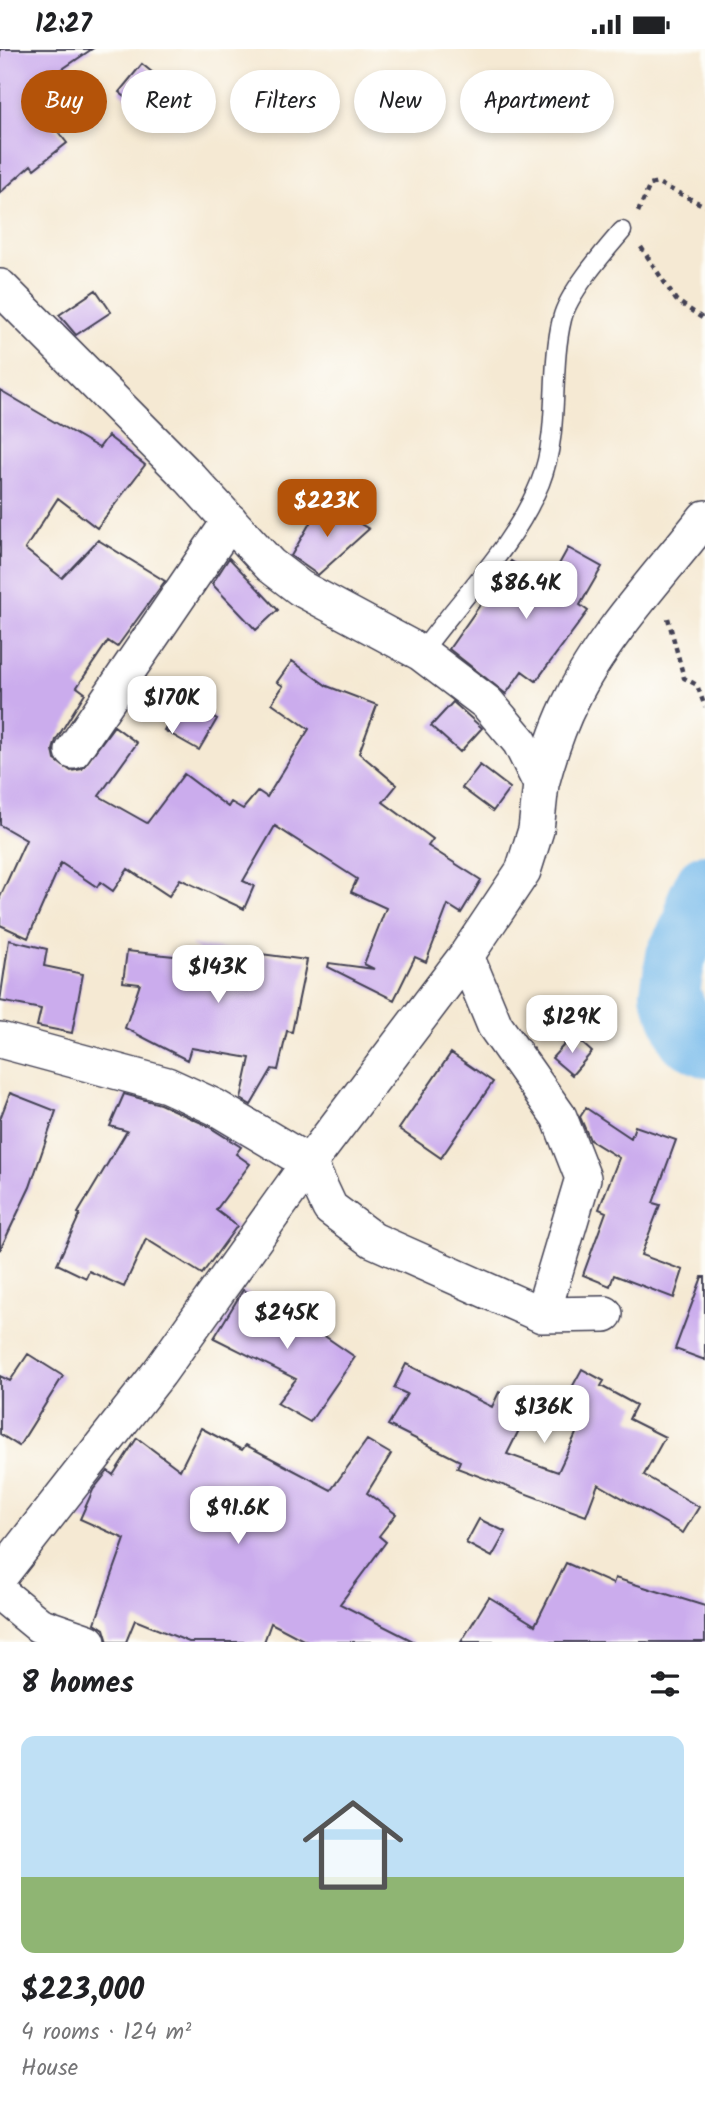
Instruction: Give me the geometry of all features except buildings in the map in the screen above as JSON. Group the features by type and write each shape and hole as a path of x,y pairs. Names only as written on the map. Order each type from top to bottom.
{"street":[{"path":"0,286 270,565 300,588 421,653 487,703 520,741 541,784"},
{"path":"0,1576 159,1373 309,1163 466,956 523,871 536,830 541,784 553,741 573,697 596,658 705,518"},
{"path":"74,751 230,521"},
{"path":"466,956 495,1026 559,1117 583,1178 542,1315"},
{"path":"0,1040 167,1085 215,1107 309,1163 330,1208 373,1240 542,1315 605,1314"},
{"path":"0,1593 39,1625 88,1642"}],"lane":[{"path":"421,653 508,543 539,484 551,450 562,317 587,274 622,231"}],"path":[{"path":"705,206 658,183 650,185 636,217 622,231 642,248 676,300 705,320"},
{"path":"662,574 670,635 684,678 698,685 705,707"}],"waterway":[{"path":"705,884 696,903 695,919 676,956 670,993 688,1038 705,1047"}]}
